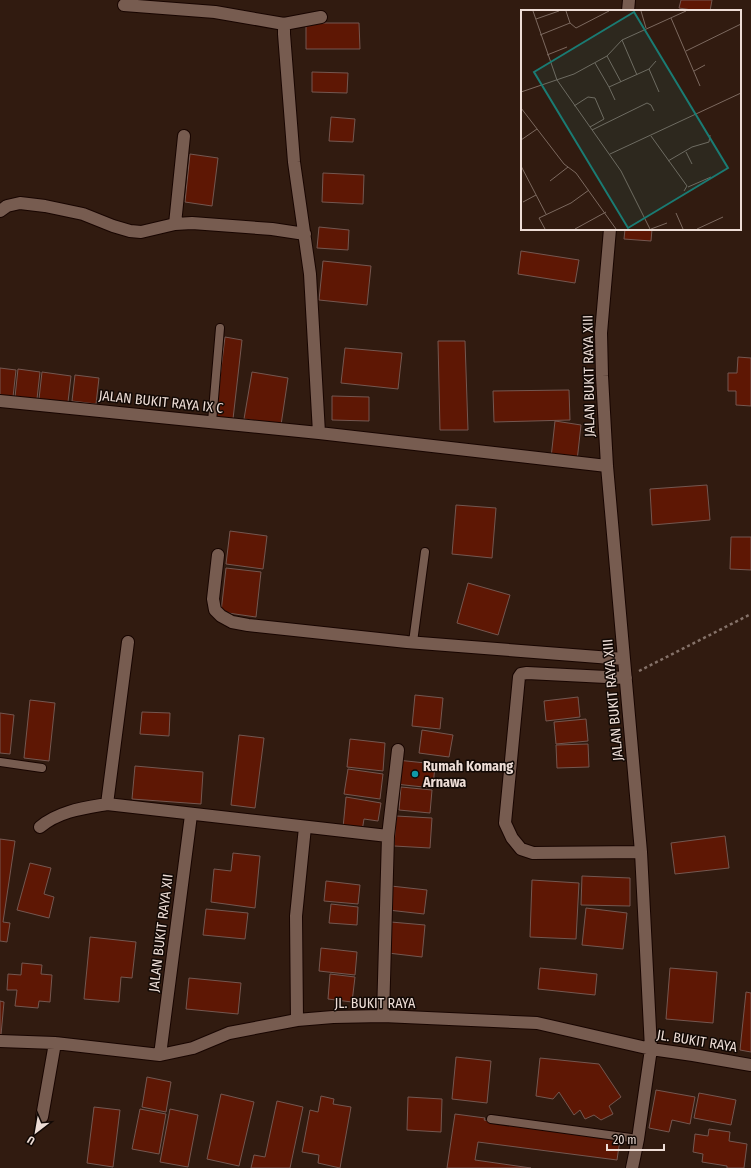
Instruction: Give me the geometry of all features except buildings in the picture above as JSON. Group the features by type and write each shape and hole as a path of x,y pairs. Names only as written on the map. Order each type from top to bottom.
{"street":[{"path":"628,10 629,0"},
{"path":"124,5 215,12 284,24 321,17"},
{"path":"284,24 294,162 310,274 319,433"},
{"path":"175,224 184,136"},
{"path":"0,211 7,206 20,203 45,206 83,214 113,226 130,231 141,232 175,224 208,224 272,229 304,234"},
{"name":"JALAN BUKIT RAYA XIII","path":"610,230 601,333 602,376 607,466 641,852 652,1049 632,1168"},
{"name":"JALAN BUKIT RAYA IX C","path":"0,401 319,433 607,466"},
{"path":"218,555 213,599 215,610 221,616 232,622 248,625 413,642 624,659"},
{"path":"108,804 128,642"},
{"path":"626,678 527,673 521,674 519,677 505,823 512,838 521,849 533,853 641,852"},
{"path":"383,1016 388,836 398,750"},
{"path":"40,827 60,815 108,804 191,815 388,836"},
{"name":"JALAN BUKIT RAYA XII","path":"160,1055 191,815"},
{"path":"297,1020 296,916 305,827"},
{"name":"JL. BUKIT RAYA","path":"0,1041 55,1043 160,1055 193,1048 229,1033 297,1020 383,1016 538,1023 652,1049 693,1054 751,1065"},
{"path":"42,1117 55,1043"}],"lane":[{"path":"212,422 220,328"},
{"path":"413,642 425,552"},
{"path":"0,762 42,768"},
{"path":"491,1119 638,1139"}],"path":[{"path":"626,678 751,614"}],"place":[{"name":"Rumah Komang Arnawa","path":"415,774"}]}
